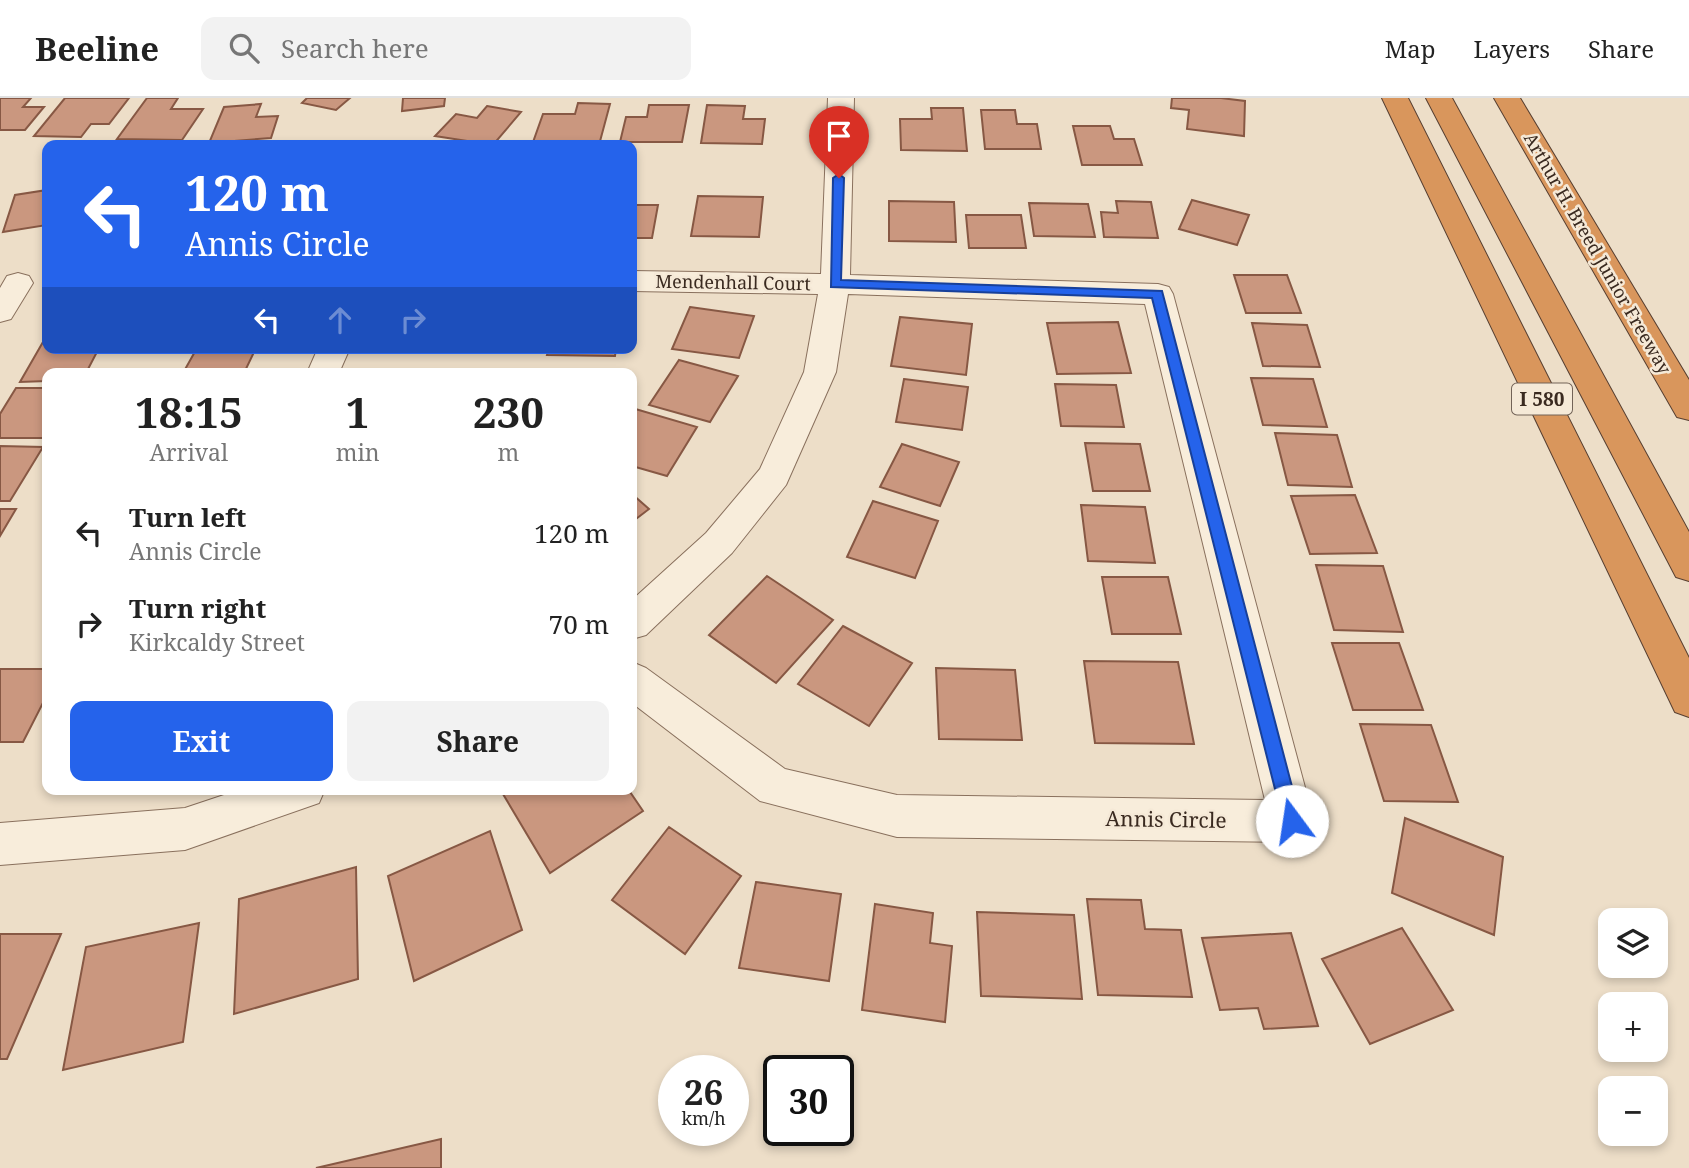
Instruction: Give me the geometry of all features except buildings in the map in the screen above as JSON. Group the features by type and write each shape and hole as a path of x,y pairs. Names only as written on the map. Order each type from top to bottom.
{"highway":[{"name":"I 580","path":"1395,98 1689,699"},
{"name":"I 580","path":"1439,98 1689,566"},
{"name":"Arthur H. Breed Junior Freeway","path":"1507,98 1689,408"}],"street":[{"path":"637,618 719,543 774,476 820,372 835,284 841,98"},
{"name":"Mendenhall Court","path":"637,281 835,284"},
{"path":"0,312 18,284"},
{"name":"Annis Circle","path":"637,685 775,786 897,816 1292,821 1158,294 835,284"},
{"path":"0,844 186,828 286,795"}],"route":[{"path":"839,178 835,284 1158,294 1292,821"}]}
